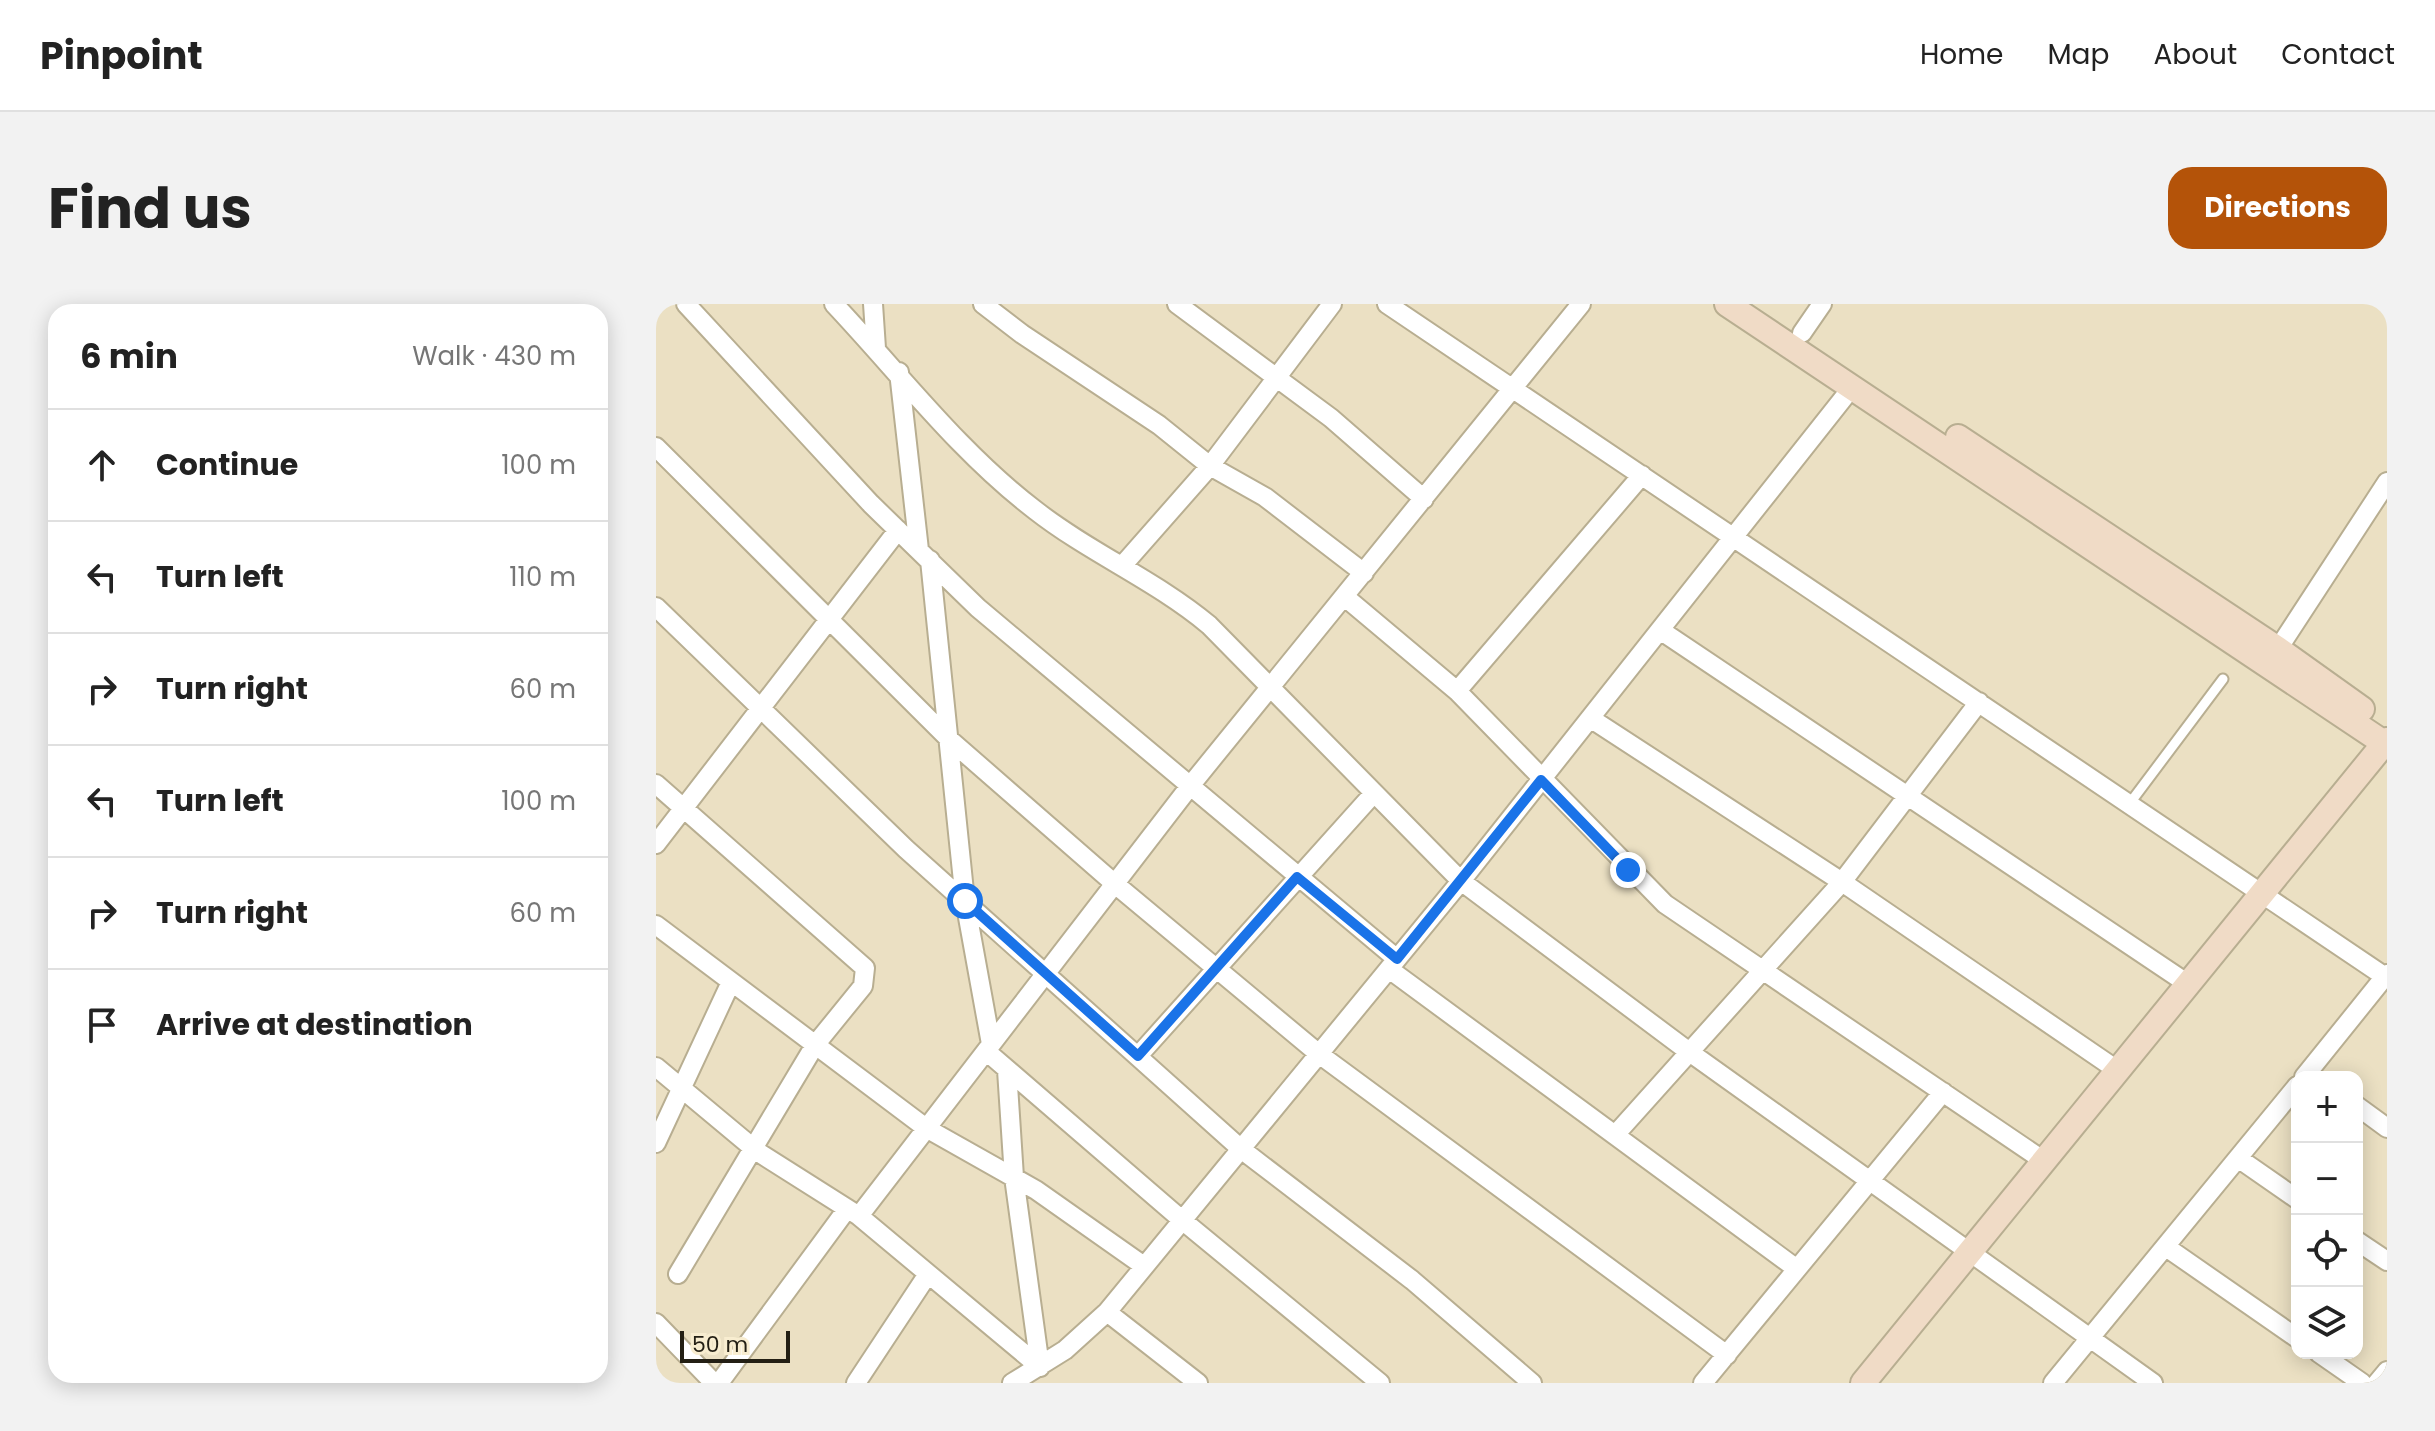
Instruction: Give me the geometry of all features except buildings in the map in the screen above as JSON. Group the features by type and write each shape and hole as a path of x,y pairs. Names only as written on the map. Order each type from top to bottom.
{"main road":[{"path":"1727,304 2386,738"},
{"path":"1757,304 2278,649 2386,738"},
{"path":"1863,1383 2386,738"}],"street":[{"path":"686,304 898,530 978,608 1297,877 1393,964 1615,1135 1797,1269"},
{"path":"834,304 977,461 1037,512 1176,598 1209,625 1461,881 1688,1051 1971,1250 2153,1383"},
{"path":"873,304 876,348"},
{"path":"1177,304 1276,381 1331,418 1424,499"},
{"path":"1122,566 1210,466 1332,304"},
{"path":"1387,304 2386,976 2313,1071"},
{"path":"656,1323 716,1383 926,1128 1190,786 1581,304"},
{"path":"1802,333 1822,304"},
{"path":"988,306 1159,425 1210,466 1265,497 1364,573"},
{"path":"899,372 950,740 965,901 988,1047 1007,1070 1182,1220 1380,1383"},
{"path":"1012,1383 1065,1350 1107,1312 1461,881 1853,386"},
{"path":"656,447 828,623 950,740 1115,884 1319,1054 1727,1355"},
{"path":"1457,691 1642,475"},
{"path":"2278,649 2380,508 2387,482"},
{"path":"656,844 898,530"},
{"path":"1345,597 1457,691 1665,904 2044,1161"},
{"path":"656,607 759,710 965,901 1241,1149 1412,1280 1532,1383"},
{"path":"1660,630 2188,984"},
{"path":"1615,1135 1842,882 1979,702"},
{"path":"1590,718 1842,882 2117,1070"},
{"path":"656,784 683,811 865,968 863,986 815,1045 678,1274"},
{"path":"1138,1056 1374,793"},
{"path":"656,925 926,1128 1014,1177 1144,1266"},
{"path":"656,1143 731,982"},
{"path":"656,1067 753,1148 853,1213 1040,1367"},
{"path":"1007,1070 1014,1177 1040,1367"},
{"path":"1703,1383 1943,1092"},
{"path":"2053,1383 2291,1093"},
{"path":"2363,1110 2387,1128"},
{"path":"2238,1158 2291,1195"},
{"path":"2363,1245 2387,1261"},
{"path":"2166,1247 2291,1334"},
{"path":"856,1383 928,1274"},
{"path":"1107,1312 1198,1383"},
{"path":"2328,1359 2362,1383"},
{"path":"2377,1383 2387,1371"}],"lane":[{"path":"2130,803 2223,679"}],"route":[{"path":"965,901 1138,1056 1218,970 1297,877 1397,959 1541,780 1628,870"}]}
